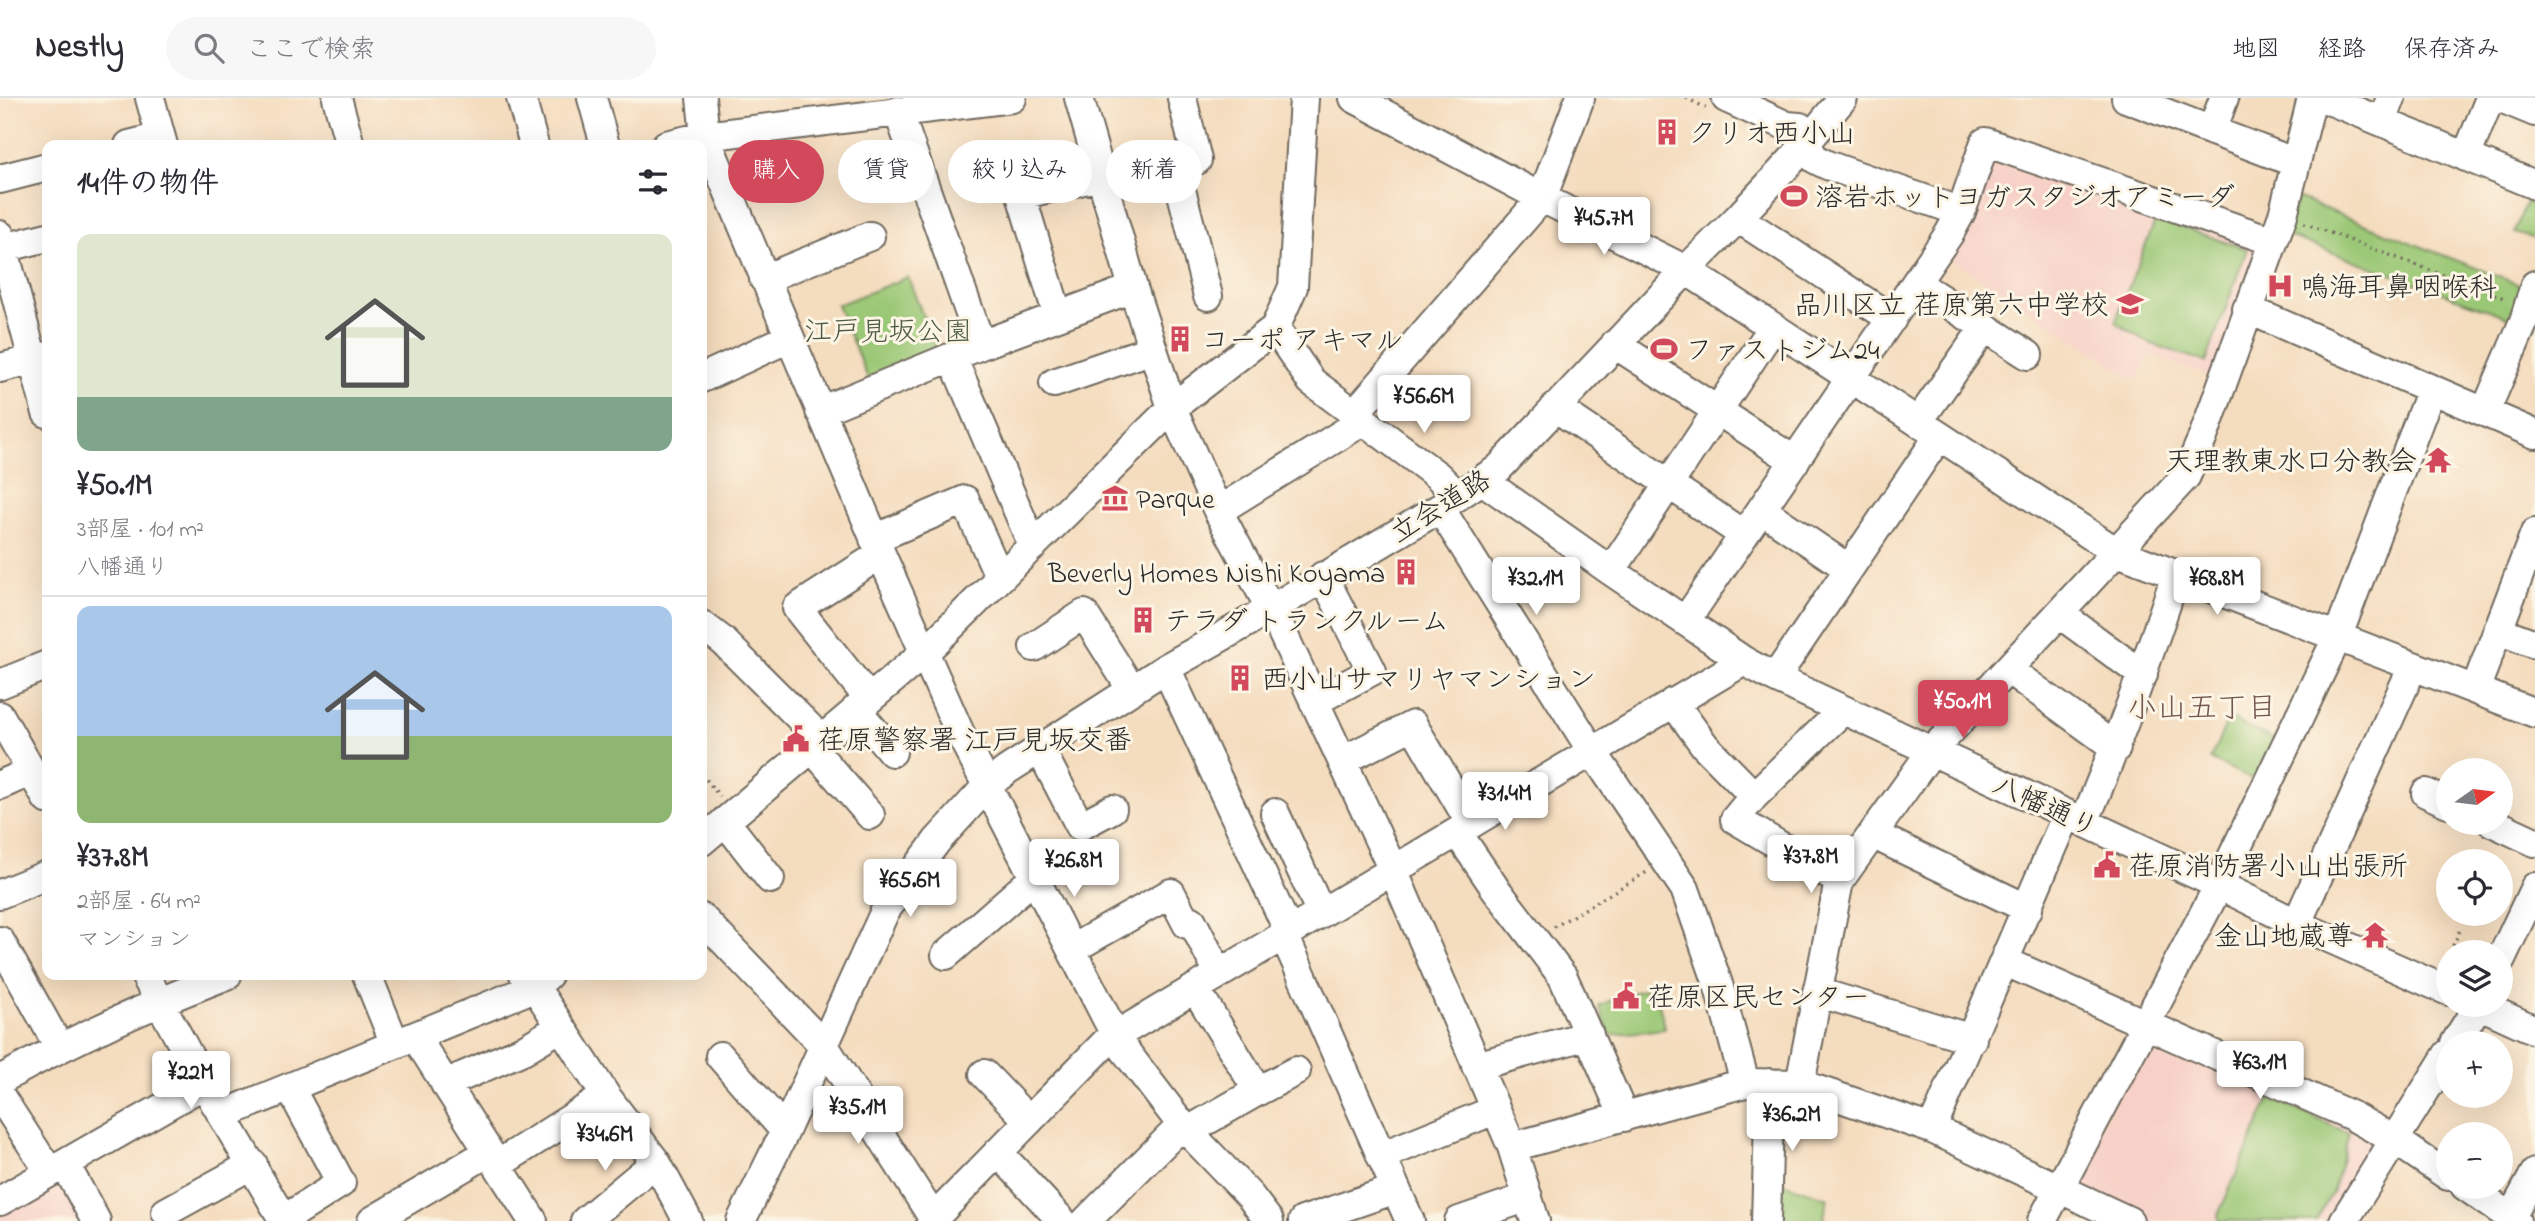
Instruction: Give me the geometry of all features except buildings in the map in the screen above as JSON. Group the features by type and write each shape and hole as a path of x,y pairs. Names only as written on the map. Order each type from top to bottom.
{"street":[{"path":"150,98 162,140"},
{"path":"337,98 349,140"},
{"path":"521,98 533,140"},
{"path":"593,98 603,140"},
{"path":"701,98 707,140"},
{"path":"688,140 880,108 1012,98"},
{"path":"1079,98 1133,288 1172,408 1218,511 1271,609 1393,870 1512,1147 1531,1209 1459,1221"},
{"path":"1182,98 1192,140"},
{"path":"707,837 924,653 1172,408 1275,328 1293,287 1304,98"},
{"path":"1354,98 1542,198 1686,270 2115,551 2535,713"},
{"path":"1218,511 1358,418 1542,198 1580,98"},
{"path":"1762,98 1793,113 1815,159 1961,212"},
{"name":"立会道路","path":"750,1218 785,1131 885,911 937,841 988,785 1166,668 1271,609 1449,502 1498,469 1792,160 1805,135 1843,98"},
{"path":"2126,98 2296,163"},
{"path":"2212,131 2224,98"},
{"path":"1800,1084 1839,881 1931,752 2186,476 2203,437 2278,228 2312,98"},
{"path":"2325,98 2386,110 2466,157 2535,185"},
{"path":"2466,157 2490,98"},
{"path":"2501,98 2535,112"},
{"path":"1718,104 1775,121 1805,135"},
{"path":"880,108 981,345"},
{"path":"707,141 820,411 959,731 1115,1036 1185,1128 1250,1196 1266,1220"},
{"path":"1686,620 1949,234 1961,212 1985,142 2278,228"},
{"path":"0,178 42,168"},
{"path":"1058,316 1021,195 1106,179"},
{"path":"1184,203 1208,296"},
{"path":"1738,218 1892,319"},
{"path":"764,279 870,236"},
{"path":"0,368 41,358 2,242 42,238"},
{"path":"1916,283 2028,355"},
{"path":"820,411 981,345 1133,288"},
{"path":"2485,412 2531,296"},
{"path":"2247,309 2535,434"},
{"path":"1611,571 1773,327"},
{"path":"1775,678 1849,569 1985,327"},
{"path":"1275,328 1311,380 1438,476 1449,502 1592,751 1685,889 1757,1083 1766,1221"},
{"path":"707,376 789,338"},
{"path":"1615,344 1795,461"},
{"path":"1054,383 1153,349"},
{"path":"952,357 1033,546"},
{"path":"2042,1221 2219,885 2337,638 2431,388"},
{"path":"1555,407 1744,535"},
{"name":"八幡通り","path":"1482,480 1611,571 1775,678 2436,986"},
{"path":"892,752 863,704 797,608 878,546 965,500 1000,578"},
{"path":"1762,510 1849,569"},
{"path":"2474,690 2535,533"},
{"path":"1932,1129 2028,909 2075,818 2116,748 2176,575"},
{"path":"1314,702 1372,671 1323,576"},
{"path":"1034,647 1084,614 1132,690"},
{"path":"2060,614 2143,675"},
{"path":"707,629 723,641 816,743 870,815"},
{"path":"2498,630 2535,644"},
{"path":"707,923 825,1047 933,1220 1105,1043 1115,1036 1744,660"},
{"path":"2297,923 2413,666"},
{"path":"0,684 42,667"},
{"path":"1166,668 1286,934 1410,1221"},
{"path":"2009,670 2116,748"},
{"path":"1673,702 1705,746 1754,796"},
{"path":"1839,881 1735,819 1754,796 1842,711"},
{"path":"0,716 42,790"},
{"path":"1342,761 1413,725 1464,828 1534,939 1563,977 1624,1118"},
{"path":"1040,749 1080,826 1112,809"},
{"path":"0,785 32,771"},
{"path":"1275,813 1321,913"},
{"path":"729,817 770,879"},
{"path":"2513,832 2535,842"},
{"path":"1874,835 2028,909"},
{"path":"0,894 42,877"},
{"path":"946,955 1035,877"},
{"path":"2510,940 2535,887"},
{"path":"1072,949 1171,893 1187,924 1192,921 1219,974"},
{"path":"0,941 59,1047"},
{"path":"2006,962 2352,1116 2395,1140 2436,1168"},
{"path":"148,980 204,1084 284,1220 341,1183 290,1088"},
{"path":"0,1080 59,1047 159,1001 215,980"},
{"path":"370,980 405,1040 445,1084 533,1221"},
{"path":"222,1115 405,1040 533,980"},
{"path":"536,980 561,1027 606,1096 668,1180 688,1221"},
{"path":"1195,988 1258,1091"},
{"path":"1817,992 1972,1040"},
{"path":"2506,1017 2535,1030"},
{"path":"445,1084 523,1050 561,1027"},
{"path":"1476,1066 1589,1035"},
{"path":"720,1056 785,1131"},
{"path":"1086,1221 1185,1128 1296,1071"},
{"path":"2344,1221 2436,1073"},
{"path":"984,1074 1029,1121"},
{"path":"1512,1147 1757,1083 1800,1084 1932,1129 2129,1221"},
{"path":"0,1201 204,1084"},
{"path":"0,1096 96,1221"},
{"path":"372,1221 606,1096"},
{"path":"1381,1156 1495,1110"},
{"path":"998,1152 1062,1221"},
{"path":"585,1221 656,1162"},
{"path":"166,1212 253,1164"},
{"path":"2484,1199 2514,1219 2535,1173"},
{"path":"1303,1221 1396,1189"}],"path":[{"path":"1686,98 1718,104"},
{"path":"2278,228 2531,296"},
{"path":"707,782 729,817"},
{"path":"1534,939 1665,860"},
{"path":"2455,940 2460,930"}],"shaded area":[{"name":"品川区立 荏原第六中学校","path":"1986,156 2254,241 2259,252 2213,378 2150,354 2137,381 1944,254"},
{"path":"2150,1037 2381,1138 2336,1221 2146,1221 2076,1190 2073,1179"},
{"path":"60,1173 92,1221 0,1221 0,1210"}],"green space":[{"path":"2297,198 2535,291 2535,327 2285,235"},
{"path":"2526,202 2535,206 2535,239 2514,233"},
{"path":"2156,219 2247,249 2206,362 2149,343 2115,322"},
{"name":"江戸見坂公園","path":"908,277 938,355 869,381 837,305"},
{"path":"2229,718 2277,741 2258,782 2210,759"},
{"path":"1655,987 1665,1029 1610,1035 1599,1006 1622,995"},
{"path":"2270,1098 2349,1133 2333,1191 2316,1221 2219,1221 2218,1215"},
{"path":"1777,1181 1828,1198 1823,1221 1776,1221"}],"place":[{"name":"クリオ西小山","path":"1667,132"},
{"name":"溶岩ホットヨガスタジオアミーダ","path":"1794,196"},
{"name":"鳴海耳鼻咽喉科","path":"2280,286"},
{"name":"品川区立 荏原第六中学校","path":"2130,304"},
{"name":"コーポ アキマル","path":"1180,339"},
{"name":"ファストジム24","path":"1664,349"},
{"name":"天理教東水口分教会","path":"2438,460"},
{"name":"Parque","path":"1115,498"},
{"name":"Beverly Homes Nishi Koyama","path":"1406,572"},
{"name":"テラダ トランクルーム","path":"1143,620"},
{"name":"西小山サマリヤマンション","path":"1240,678"},
{"name":"荏原警察署 江戸見坂交番","path":"796,739"},
{"name":"荏原消防署小山出張所","path":"2107,865"},
{"name":"金山地蔵尊","path":"2375,935"},
{"name":"荏原区民センター","path":"1626,996"}],"district":[{"name":"小山五丁目","path":"2202,707"}]}
